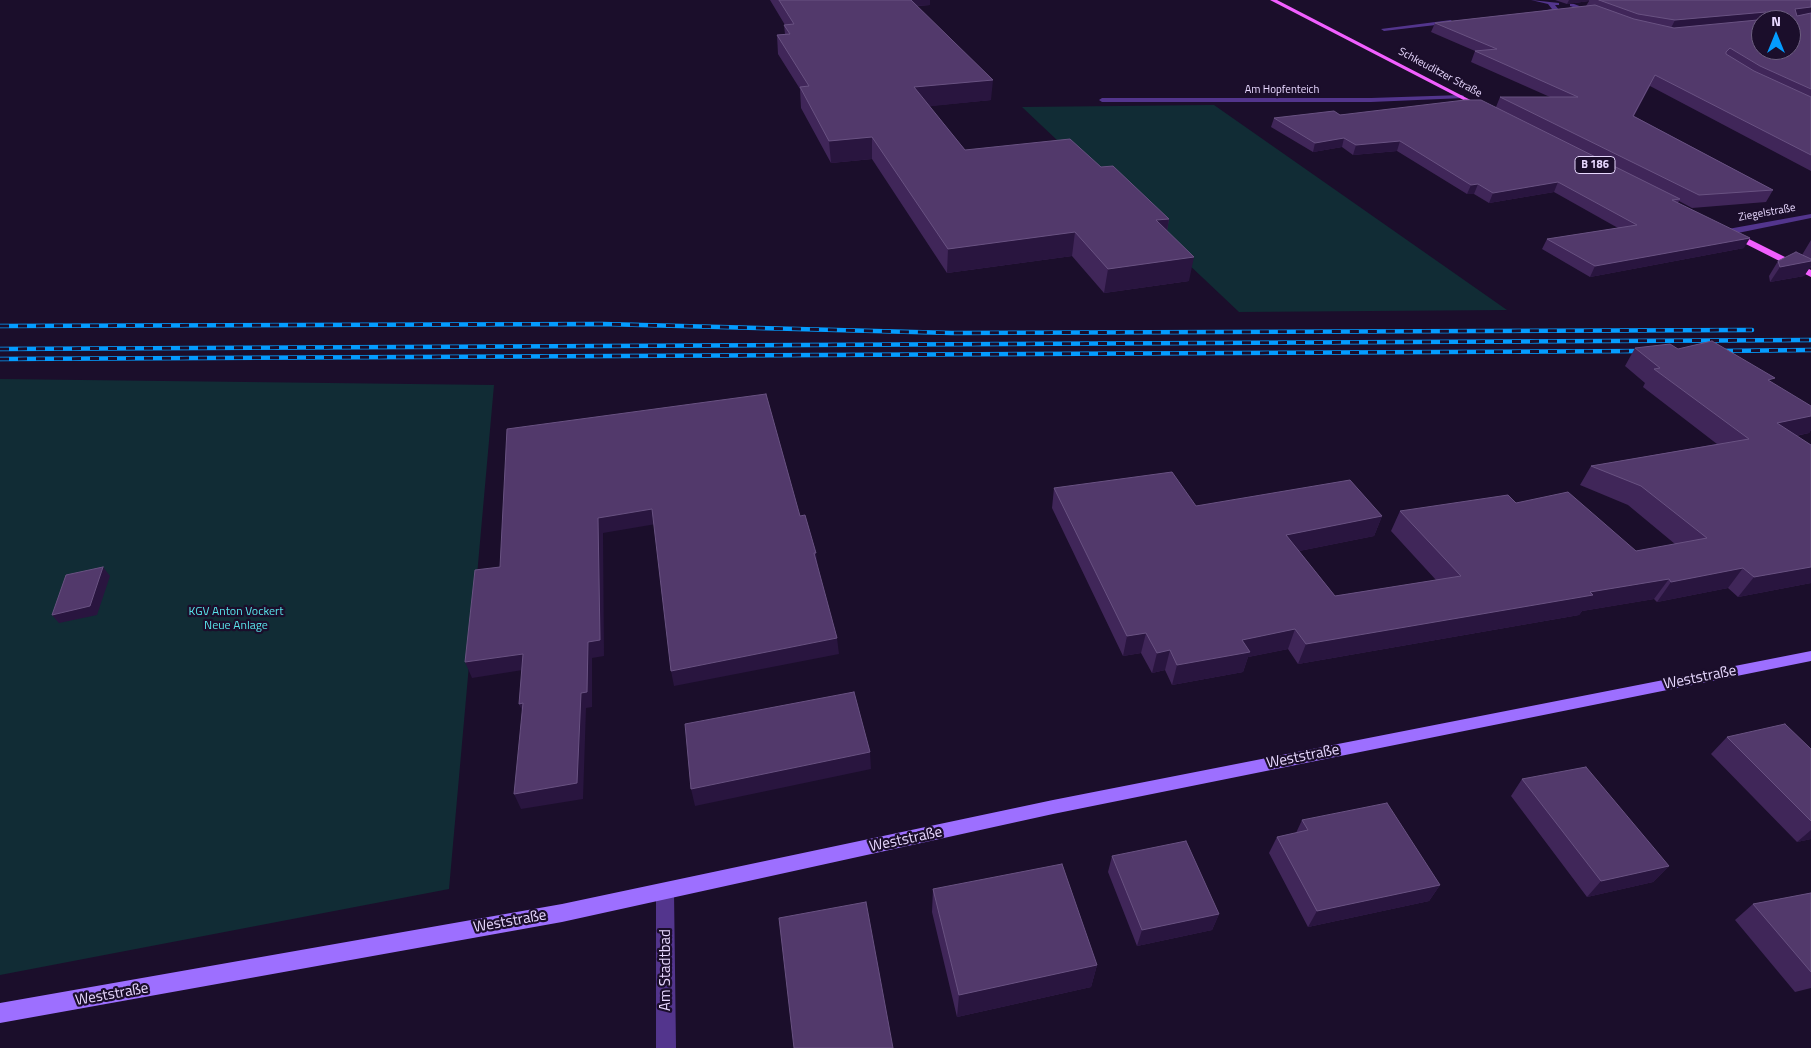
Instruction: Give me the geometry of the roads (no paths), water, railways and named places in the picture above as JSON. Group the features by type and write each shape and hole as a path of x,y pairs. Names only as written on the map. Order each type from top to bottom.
{"main road":[{"name":"Schkeuditzer Straße","path":"1273,0 1488,110"},
{"path":"1719,227 1811,274"},
{"name":"Weststraße","path":"0,1013 562,913 1053,807 1811,656"}],"street":[{"path":"1534,0 1572,5 1588,4"},
{"path":"1533,14 1556,10 1550,3"},
{"path":"1572,5 1598,14"},
{"path":"1384,29 1456,22"},
{"name":"Am Hopfenteich","path":"1102,100 1371,100 1462,97"},
{"name":"Ziegelstraße","path":"1728,232 1811,216"},
{"name":"Am Stadtbad","path":"665,892 666,1048"}],"railway":[{"path":"0,326 603,324 952,333 1752,330"},
{"path":"0,349 1811,340"},
{"path":"1715,351 1811,350"},
{"path":"0,359 1647,351"}],"park label":[{"name":"KGV Anton Vockert Neue Anlage","path":"236,619"}]}
